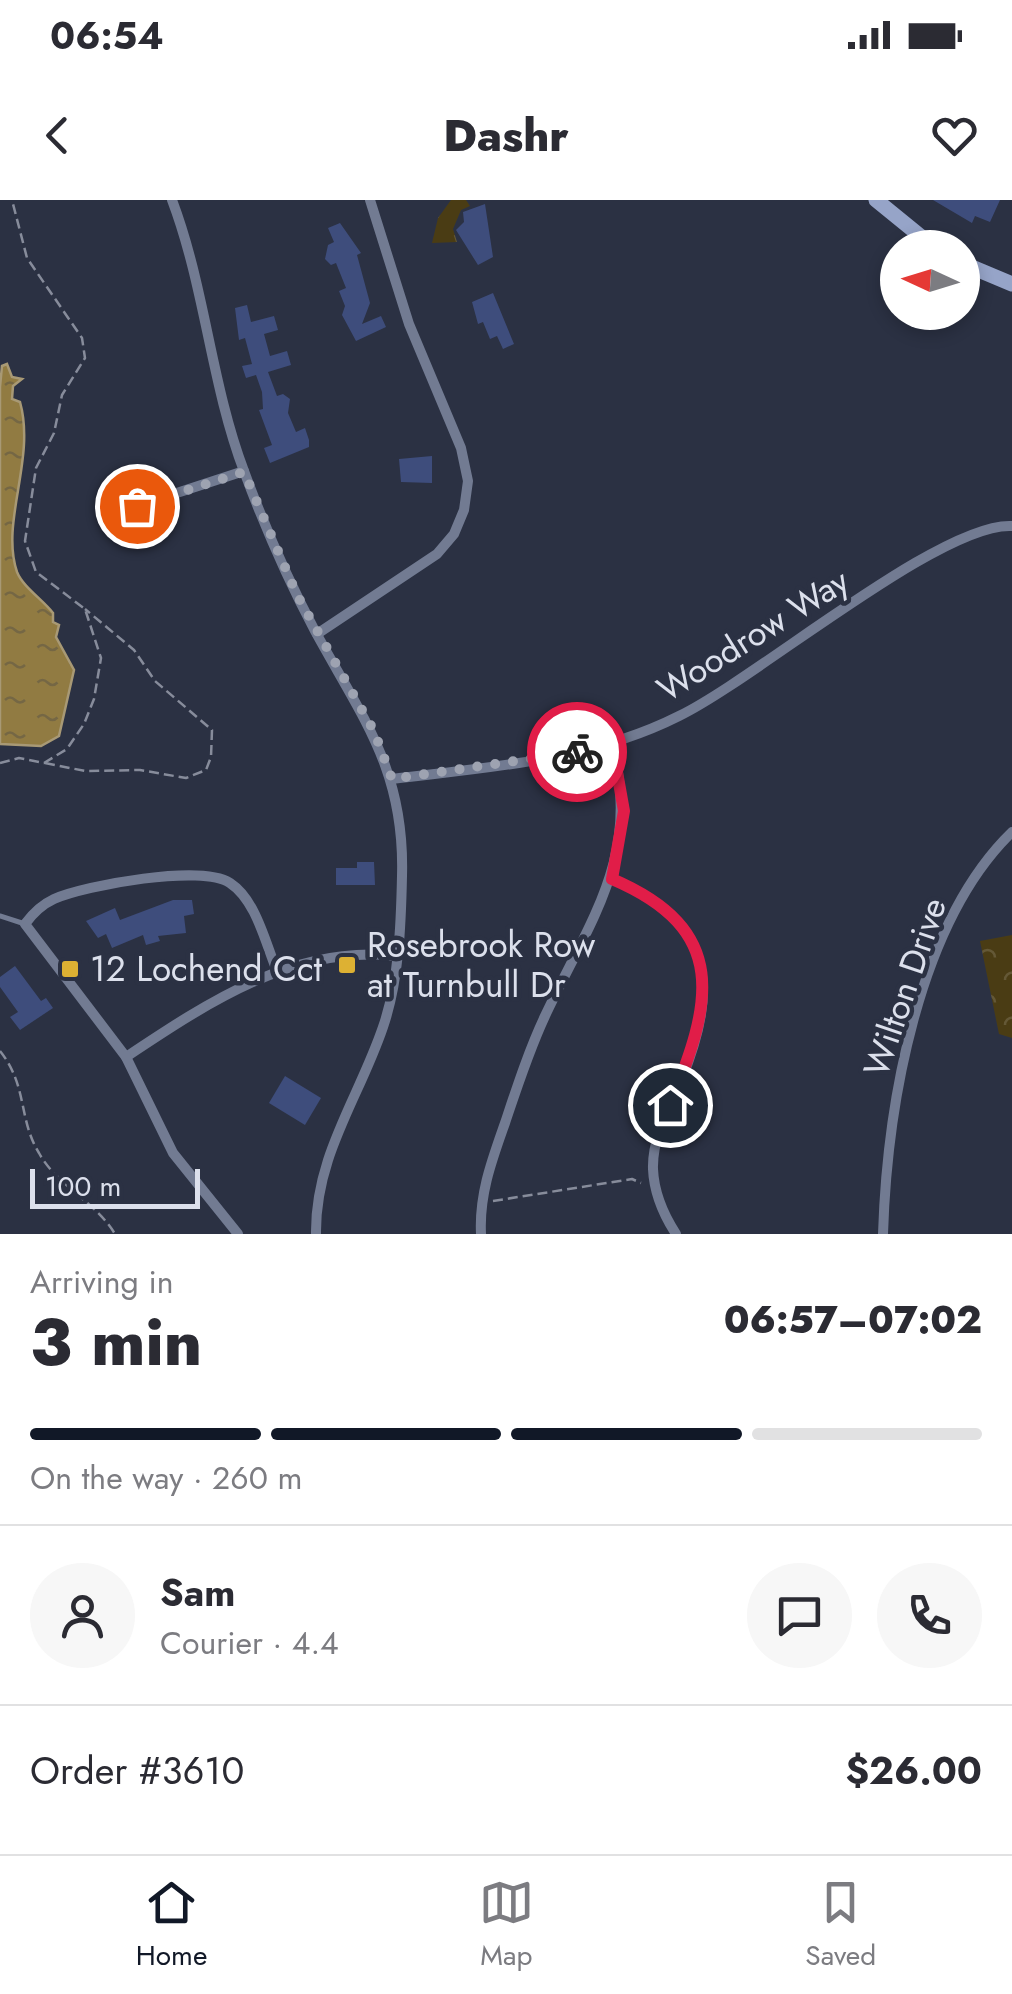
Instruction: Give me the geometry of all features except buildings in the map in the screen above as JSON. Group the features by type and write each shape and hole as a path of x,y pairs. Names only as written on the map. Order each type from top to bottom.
{"main road":[{"path":"876,200 912,230"},
{"path":"980,271 1012,284"}],"street":[{"path":"172,200 244,472 317,634 374,731 392,779 402,856 396,956 385,1022 338,1125 322,1174 316,1234"},
{"path":"317,634 437,554 454,534 464,510 468,481 461,448 409,324 370,200"},
{"path":"137,506 244,472"},
{"name":"Woodrow Way","path":"392,779 546,759 612,744 678,717 735,686 949,541 1012,526"},
{"path":"481,1234 482,1198 543,1020 612,879 624,811 612,744"},
{"name":"Wilton Drive","path":"883,1234 886,1160 901,1062 957,907 978,871 1012,832"},
{"path":"238,1234 173,1154 126,1057 24,924 46,903 93,887 205,874 227,880 246,896 277,971"},
{"path":"612,879 672,911 689,934 701,968 703,1003 695,1045 658,1136 655,1182 665,1218 676,1234"},
{"path":"126,1057 194,1012 277,971 358,952 396,956"}],"lane":[{"path":"0,916 24,924"}],"path":[{"path":"0,763 19,758 84,771 140,770 186,778 206,770 211,758 212,730 155,681 134,650 36,572 25,541 36,468 54,433 62,395 84,358 82,338 27,258 12,200"},
{"path":"44,763 55,759 78,735 94,699 101,658 85,609"},
{"path":"0,1051 16,1071 29,1128 45,1164 106,1220 115,1234"},
{"path":"482,1198 499,1202 632,1179 655,1182"}],"green space":[{"path":"451,200 466,200 470,206 461,210 453,229 457,242 432,243 438,218"},
{"path":"1012,935 1012,1038 999,1034 980,941"}],"water":[{"path":"7,364 12,377 22,379 13,386 12,399 20,402 24,424 13,532 17,572 53,613 53,622 59,625 56,637 74,670 59,736 41,746 0,744 0,387 2,366"}],"way so far":[{"path":"137,506 244,472 297,595 374,731 392,779 577,752"}],"place":[{"name":"Rosebrook Row at Turnbull Dr","path":"347,965"},
{"name":"12 Lochend Cct","path":"70,969"}],"route":[{"path":"577,752 612,744 624,811 612,879 647,894 672,911 689,934 701,968 703,1003 695,1045 670,1105"}]}
